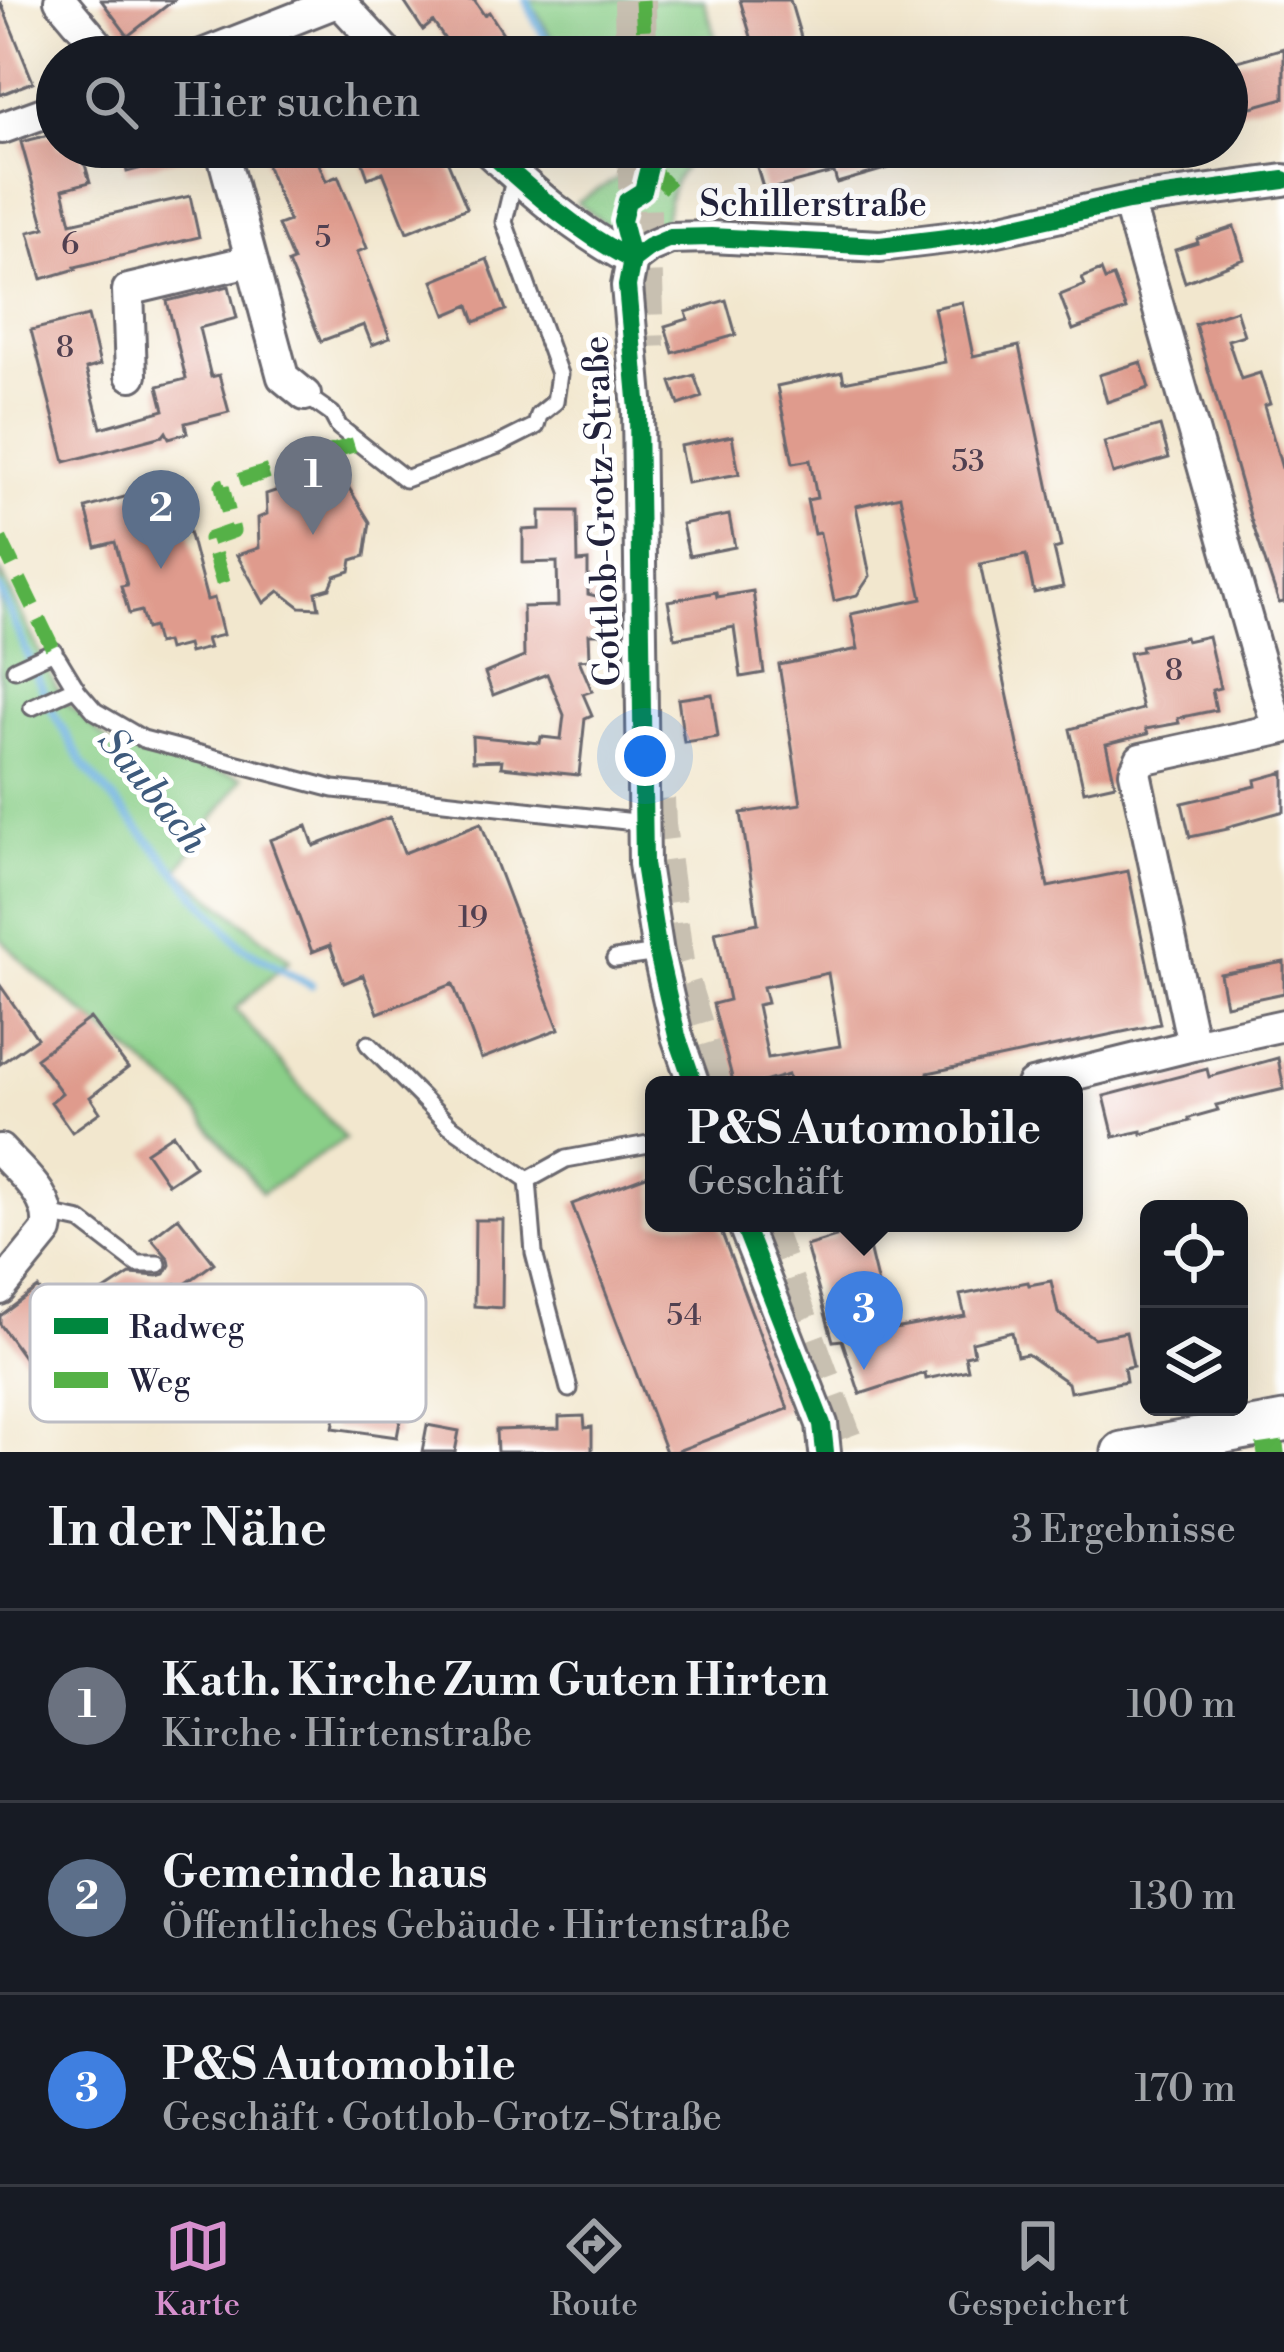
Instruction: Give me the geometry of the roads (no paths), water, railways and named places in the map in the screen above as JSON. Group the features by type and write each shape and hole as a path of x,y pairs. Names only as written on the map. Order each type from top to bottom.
{"street":[{"path":"60,0 90,36"},
{"path":"250,36 338,1 371,36"},
{"path":"2,128 36,116"},
{"path":"226,168 283,377 305,395"},
{"path":"506,168 594,238 632,260"},
{"name":"Schillerstraße","path":"632,260 670,238 880,246 980,234 1127,201 1284,180"},
{"path":"1127,201 1281,728 1141,759 1135,772 1193,1045"},
{"name":"Gottlob-Grotz-Straße","path":"632,260 627,286 638,410 644,865 658,953 691,1076"},
{"path":"131,375 128,290 250,261"},
{"path":"1068,1076 1284,1025"},
{"path":"0,1150 44,1201 49,1218 36,1245 0,1289"},
{"path":"756,1232 822,1424 825,1452"},
{"path":"1122,1452 1284,1422"}],"lane":[{"name":"Gottlob-Grotz-Straße","path":"305,395 404,479 496,446 536,426 538,415 555,402 559,374 504,222 515,176"},
{"path":"24,665 56,654 95,711 143,739 334,789 644,823"},
{"path":"41,703 76,687"},
{"path":"615,959 658,953"},
{"path":"368,1045 449,1125 528,1180"},
{"path":"528,1180 566,1159 645,1145"},
{"path":"528,1180 534,1253 569,1389"},
{"path":"49,1218 81,1221 137,1264 158,1264"}],"waterway":[{"path":"527,0 544,36"},
{"path":"630,168 632,175"},
{"name":"Saubach","path":"0,589 50,707 85,767 242,947 311,985"}],"tunnel":[{"path":"635,0 636,36"},
{"path":"639,168 644,347"},
{"path":"654,799 673,963 707,1076"},
{"path":"764,1232 846,1452"}],"place":[{"name":"Kath. Kirche Zum Guten Hirten","path":"313,535"},
{"name":"Gemeinde haus","path":"161,569"},
{"name":"P&S Automobile","path":"864,1370"}]}
